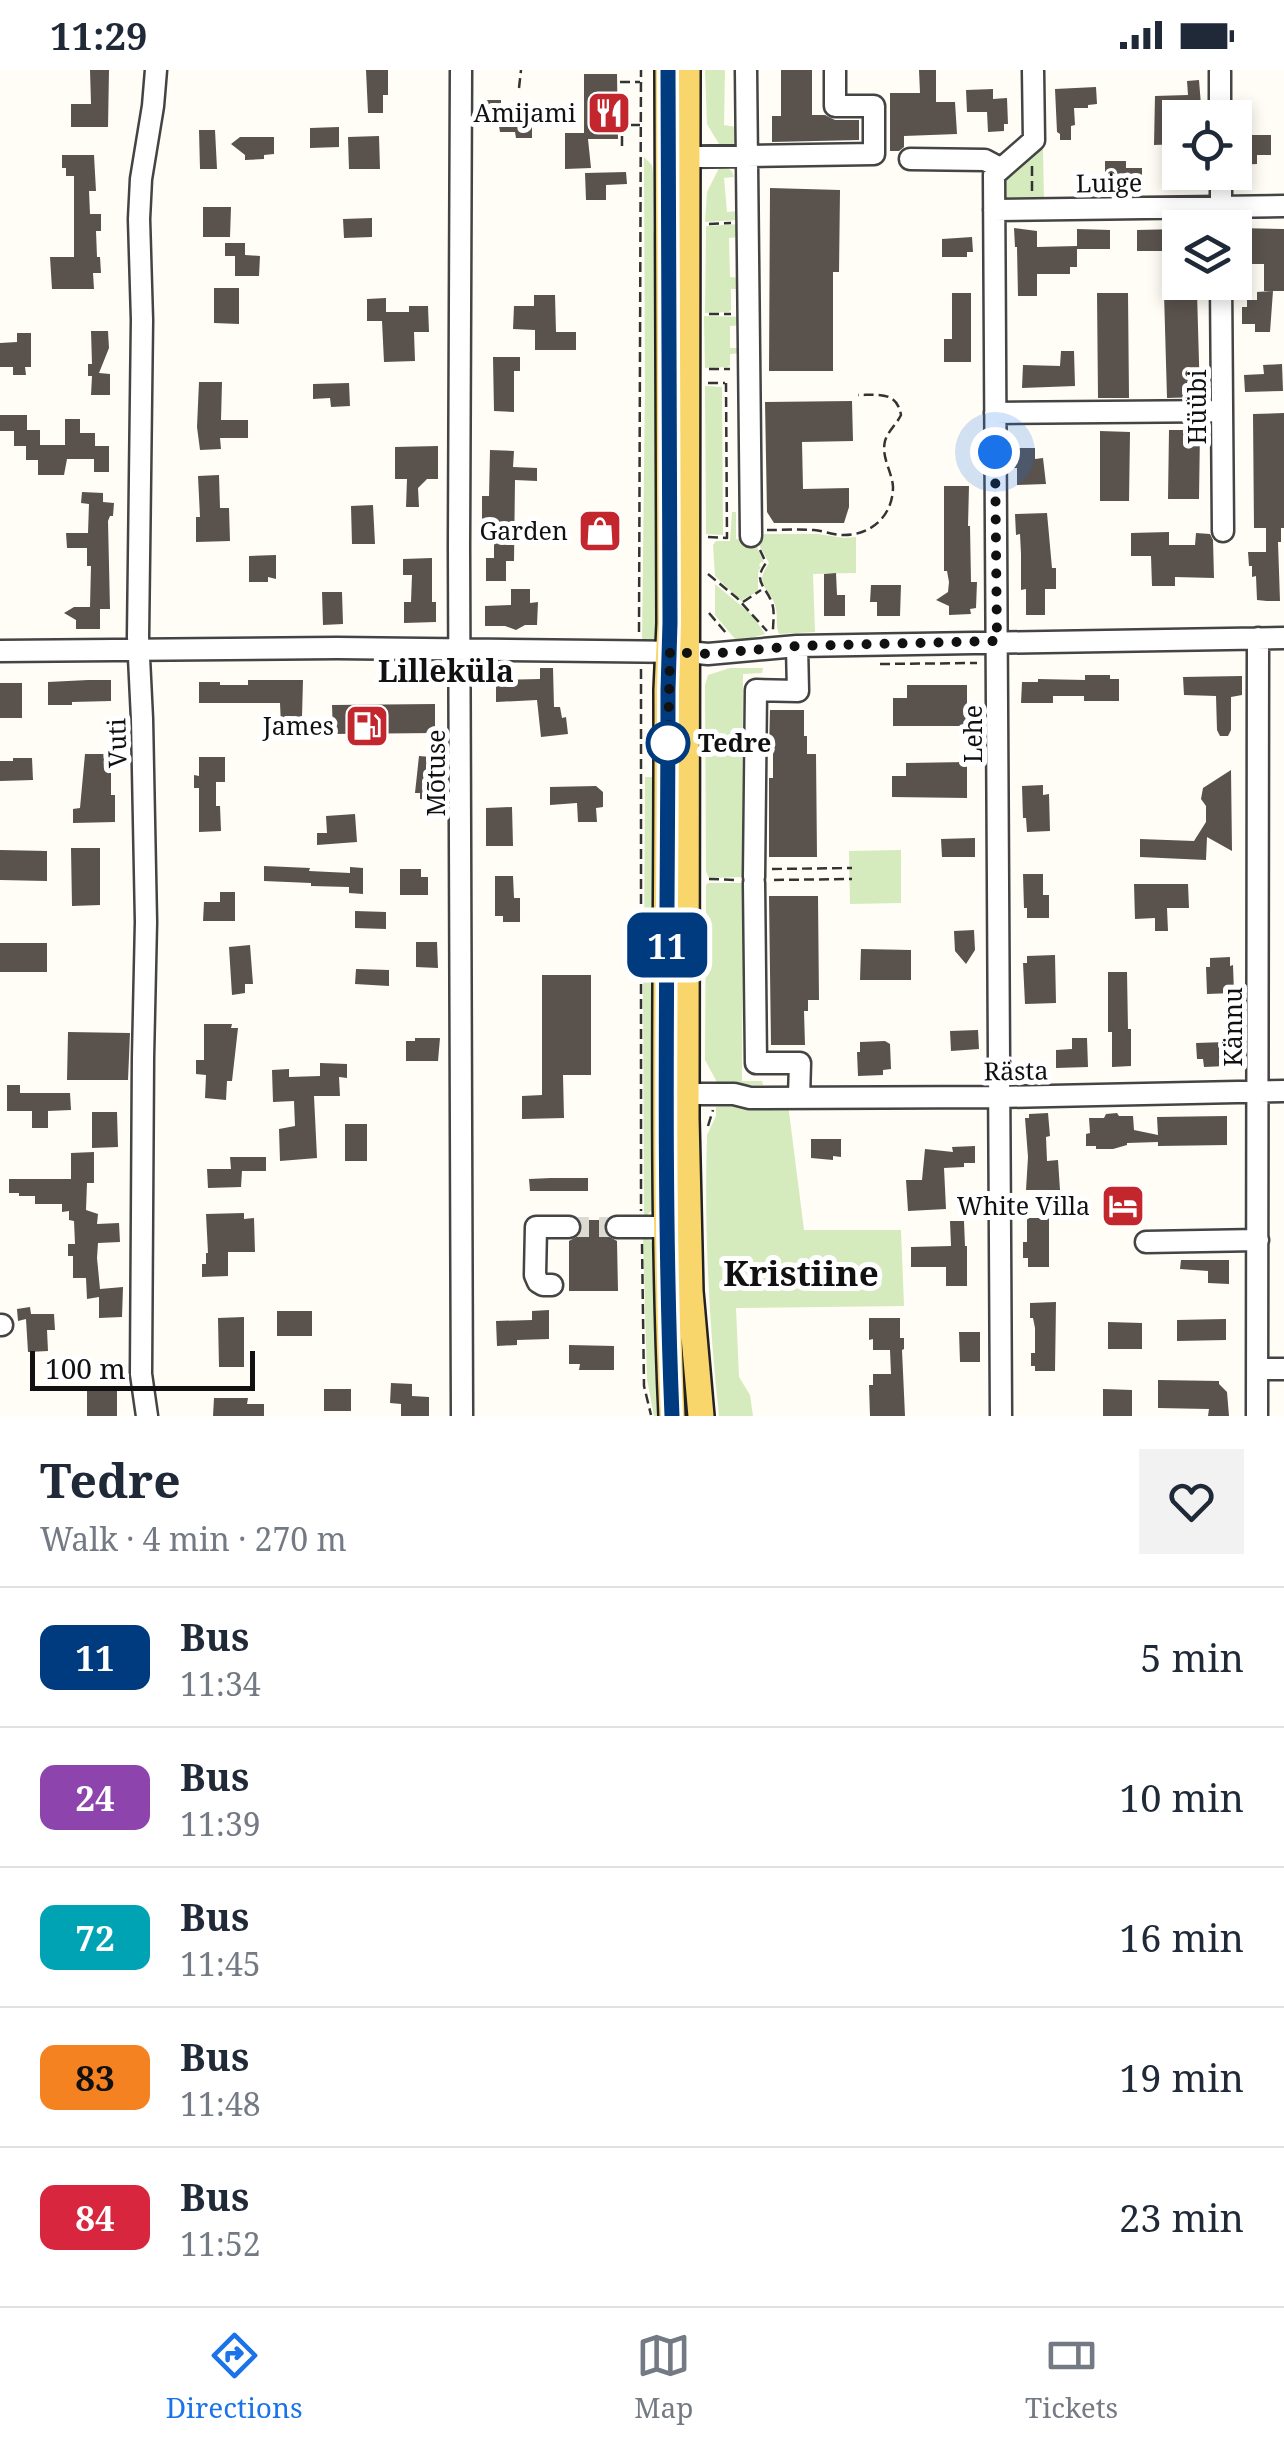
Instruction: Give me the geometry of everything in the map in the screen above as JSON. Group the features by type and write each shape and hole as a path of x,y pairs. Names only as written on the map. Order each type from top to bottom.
{"main road":[{"path":"668,70 679,157"},
{"path":"688,70 679,157 678,652 690,1290 701,1416"},
{"path":"672,1416 668,1318 668,690 678,652"}],"street":[{"name":"Vuti","path":"147,1416 142,1374 141,1251 146,922 138,650 142,335 139,219 156,70"},
{"name":"Mõtuse","path":"461,70 462,1416"},
{"path":"746,70 752,536"},
{"path":"679,157 874,154 874,106 835,106 836,70"},
{"path":"910,159 985,160 1000,168 1014,159 1034,140 1033,70"},
{"path":"1220,72 1220,100"},
{"name":"Lehe","path":"1000,168 994,176 994,210 1001,1416"},
{"name":"Luige","path":"1252,212 1284,206"},
{"name":"Luige","path":"994,210 1162,215"},
{"name":"Hüübi","path":"1221,300 1222,530"},
{"path":"995,413 1222,411"},
{"name":"Kännu","path":"1257,1416 1258,638"},
{"path":"0,651 460,649 708,654 797,646 998,652 1284,638"},
{"path":"797,646 798,691 756,690 755,878 756,1063 800,1064 799,1097"},
{"name":"Rästa","path":"686,1106 750,1098 1284,1090"},
{"path":"617,1227 668,1226"},
{"path":"552,1285 543,1285 535,1275 536,1227 569,1227"},
{"path":"1146,1242 1258,1240"},
{"path":"1257,1369 1284,1369"}],"path":[{"path":"519,88 521,70"},
{"path":"639,640 641,70"},
{"path":"620,82 641,82"},
{"path":"622,146 622,125 642,125"},
{"path":"1033,210 1034,140"},
{"path":"703,225 748,222"},
{"path":"702,314 749,315"},
{"path":"702,369 750,372"},
{"path":"702,383 726,383 750,372"},
{"path":"726,383 727,538"},
{"path":"702,537 752,536 765,530 817,530 846,536 876,526 885,515 893,491 884,444 901,415 894,399 858,395"},
{"path":"704,569 742,603 773,639 772,604 760,576 766,563 752,536"},
{"path":"742,603 763,588"},
{"path":"704,608 734,643"},
{"path":"871,664 998,652"},
{"path":"641,666 644,1386 651,1416"},
{"path":"755,878 852,868"},
{"path":"702,880 852,878"}],"green space":[{"path":"705,70 725,70 724,125 736,127 734,142 727,148 722,149 707,124"},
{"path":"1037,142 1043,150 1044,200 1210,196 1213,190 1212,200 1002,205 998,183"},
{"path":"644,157 652,165 653,230 660,251 659,633 642,644 645,388"},
{"path":"720,166 733,174 734,177 724,178 727,212 738,211 739,220 705,222 707,192"},
{"path":"740,224 740,237 729,238 730,277 741,278 743,289 731,289 729,312 705,313 706,226"},
{"path":"704,316 745,317 745,325 730,326 730,348 741,348 742,353 730,354 728,367 705,368"},
{"path":"705,386 722,387 723,535 706,534"},
{"path":"732,512 736,512 736,539 754,540 764,563 759,565 758,591 741,601 715,576 713,545 716,541 730,541"},
{"path":"764,534 856,537 856,573 813,574 815,632 779,634 774,602 762,578 769,563 757,541 763,541"},
{"path":"715,584 751,614 765,634 735,639 715,615"},
{"path":"730,668 763,668 762,673 743,674 742,877 709,878 705,685 708,675"},
{"path":"645,777 654,777 661,831 652,902 653,946 644,956"},
{"path":"901,850 901,903 850,904 849,851"},
{"path":"708,883 743,883 742,1081 762,1081 763,1085 718,1084 705,1060"},
{"path":"643,974 652,985 653,1209 644,1218"},
{"path":"788,1104 804,1230 901,1230 904,1306 736,1308 739,1377 750,1395 753,1416 719,1416 708,1276 707,1135 716,1107"},
{"path":"643,1236 652,1245 657,1416 647,1379"}],"building":[{"path":"90,70 109,70 108,127 71,127 71,104 91,104"},
{"path":"366,70 388,70 383,113 368,113"},
{"path":"781,70 812,70 812,115 859,120 859,140 772,142 772,116 781,116"},
{"path":"919,70 936,70 936,102 955,102 957,134 904,136 904,147 890,151 890,93 920,93"},
{"path":"584,74 617,74 618,139 588,139 591,168 565,169 565,133 584,133"},
{"path":"1199,80 1201,100 1162,100 1162,145 1154,145 1155,96 1188,95 1187,81"},
{"path":"1096,87 1097,104 1074,108 1071,140 1060,140 1055,89"},
{"path":"993,89 993,99 1007,98 1008,124 1004,124 1004,131 988,132 987,112 967,112 966,90"},
{"path":"484,100 501,100 501,106 516,106 516,112 532,112 532,138 516,138 515,132 485,126"},
{"path":"339,127 339,147 310,148 310,128"},
{"path":"199,130 215,130 217,169 200,169"},
{"path":"1252,135 1271,135 1271,155 1257,155 1257,164 1252,164"},
{"path":"379,136 380,169 349,169 348,137"},
{"path":"240,137 274,137 274,154 245,160 245,155 231,144"},
{"path":"62,155 94,155 96,191 89,191 90,214 101,214 101,231 96,231 101,273 93,273 94,289 52,289 50,257 74,257 74,176 66,176"},
{"path":"1105,161 1126,161 1126,168 1142,168 1142,187 1124,187 1124,177 1105,176"},
{"path":"626,172 627,184 606,185 606,200 586,200 585,173"},
{"path":"770,188 840,190 839,272 833,272 833,371 769,371"},
{"path":"203,207 231,207 230,237 203,237"},
{"path":"372,218 372,237 344,238 343,219"},
{"path":"1014,228 1037,231 1037,247 1077,246 1077,229 1110,230 1110,249 1077,249 1077,267 1070,267 1070,274 1037,274 1037,296 1018,296"},
{"path":"1252,228 1284,229 1284,291 1264,291 1264,264 1252,264"},
{"path":"1162,229 1162,251 1137,251 1137,230"},
{"path":"972,237 973,252 967,252 967,257 942,257 942,239"},
{"path":"225,243 245,243 245,255 260,256 259,276 235,276 235,256 225,256"},
{"path":"214,288 239,288 239,324 214,323"},
{"path":"1273,291 1270,332 1255,332 1255,324 1242,324 1242,307 1247,307 1247,300 1257,300 1257,292"},
{"path":"952,293 971,293 971,362 944,362 944,339 952,339"},
{"path":"1097,293 1128,293 1129,398 1098,398"},
{"path":"534,295 555,295 556,332 576,332 576,350 535,350 535,330 513,329 514,306 534,306"},
{"path":"386,298 386,312 409,312 409,306 428,306 429,332 414,332 415,361 384,362 382,321 367,321 367,299"},
{"path":"1164,300 1197,300 1200,397 1167,398"},
{"path":"91,331 108,331 109,348 99,373 110,374 110,395 91,395"},
{"path":"17,333 31,333 31,367 25,367 26,375 13,375 13,367 0,367 0,343 17,342"},
{"path":"1061,351 1074,351 1075,386 1022,388 1023,365 1060,366"},
{"path":"493,357 520,357 520,371 514,371 514,412 494,411"},
{"path":"1282,364 1283,391 1245,392 1244,375 1264,374 1263,365"},
{"path":"199,382 222,382 221,420 248,420 248,438 220,438 221,449 200,450"},
{"path":"349,383 350,406 331,407 330,398 313,399 313,384"},
{"path":"852,401 853,441 802,442 803,489 849,488 844,523 774,523 767,512 765,402"},
{"path":"1284,413 1284,528 1278,542 1280,601 1257,600 1256,576 1252,577 1248,552 1266,552 1266,528 1254,528 1253,414"},
{"path":"0,415 27,415 27,430 40,430 40,445 65,445 65,419 80,419 80,433 95,433 95,446 109,446 109,472 94,472 94,459 67,459 64,475 38,475 38,460 26,460 26,446 14,446 14,431 0,431"},
{"path":"1169,430 1200,430 1199,499 1168,499"},
{"path":"1100,431 1130,432 1129,501 1100,501"},
{"path":"438,446 438,479 427,479 418,488 419,507 406,507 407,479 395,479 395,447"},
{"path":"1013,448 1035,448 1035,459 1043,458 1046,484 1017,485"},
{"path":"490,450 514,451 513,467 537,468 537,481 515,480 514,561 506,561 506,581 486,581 486,558 494,558 494,534 482,534 482,496 489,496"},
{"path":"219,475 220,508 229,508 230,541 196,542 196,517 200,517 198,476"},
{"path":"944,486 969,486 971,582 977,582 976,608 970,609 971,614 949,615 949,606 936,600 948,592 949,582 944,571"},
{"path":"82,492 103,493 103,502 114,503 113,516 108,521 110,609 100,609 100,629 76,629 76,620 64,613 74,607 90,607 91,566 87,566 87,548 67,548 66,533 88,533 89,504 81,503"},
{"path":"373,505 375,544 352,544 351,506"},
{"path":"1047,513 1056,589 1045,589 1045,615 1026,615 1015,514"},
{"path":"1169,532 1169,545 1195,545 1196,533 1210,534 1214,578 1175,577 1175,586 1152,586 1151,556 1131,556 1131,533"},
{"path":"276,555 276,579 249,582 249,556"},
{"path":"432,558 436,622 404,623 404,602 411,602 412,575 403,575 403,559"},
{"path":"836,573 837,595 845,595 845,616 824,616 824,574"},
{"path":"871,585 901,585 900,616 877,616 877,602 870,602"},
{"path":"511,589 530,589 530,603 538,602 537,625 516,630 485,626 485,606 511,605"},
{"path":"322,592 342,592 343,624 323,625"},
{"path":"540,668 553,668 554,707 560,707 562,718 566,717 568,734 541,737 537,700 496,702 496,680 540,679"},
{"path":"1085,675 1119,679 1119,701 1053,696 1053,703 1021,703 1022,682 1085,680"},
{"path":"1242,676 1242,695 1231,697 1231,730 1228,736 1220,736 1216,696 1184,695 1183,677"},
{"path":"111,680 111,701 48,705 48,682"},
{"path":"248,680 303,680 299,725 281,725 280,703 199,703 199,682 248,685"},
{"path":"0,683 22,683 22,718 0,718"},
{"path":"907,685 967,685 967,726 893,726 893,698 907,698"},
{"path":"435,704 435,733 333,734 332,705"},
{"path":"770,710 804,710 807,754 816,754 817,857 769,857 769,778 773,778"},
{"path":"85,754 106,754 107,762 111,762 115,822 73,823 73,809 80,808"},
{"path":"419,756 431,757 429,772 440,774 433,800 420,799 420,793 415,793"},
{"path":"199,757 225,757 225,782 216,782 221,831 199,832 199,788 194,788 194,775 199,776"},
{"path":"32,758 33,780 0,781 0,761"},
{"path":"967,762 967,798 892,797 892,776 906,776 906,763"},
{"path":"1231,770 1232,851 1207,837 1206,860 1140,857 1140,839 1194,841 1206,822 1203,788"},
{"path":"1043,785 1043,795 1049,794 1050,831 1027,832 1022,786"},
{"path":"596,786 603,792 603,807 596,808 597,822 578,822 577,803 550,805 550,787"},
{"path":"512,807 513,846 486,846 486,808"},
{"path":"355,814 357,842 317,845 317,833 327,833 326,816"},
{"path":"975,838 975,857 942,857 941,839"},
{"path":"71,848 100,848 100,905 72,906"},
{"path":"0,850 47,851 47,881 0,880"},
{"path":"264,866 350,873 350,867 363,868 363,894 349,893 349,887 264,881"},
{"path":"400,869 421,869 421,877 428,877 428,895 400,895"},
{"path":"1023,874 1043,874 1043,895 1049,895 1049,918 1027,918"},
{"path":"495,876 513,876 514,898 520,898 520,922 503,922 503,916 495,916"},
{"path":"1134,884 1188,884 1189,908 1167,908 1168,931 1155,931 1155,918 1135,919"},
{"path":"220,892 235,892 235,921 203,921 204,902 220,902"},
{"path":"769,896 818,896 819,1000 808,1000 808,1011 804,1011 805,1045 771,1045"},
{"path":"355,911 386,912 386,929 355,928"},
{"path":"974,930 975,950 966,964 955,951 954,931"},
{"path":"416,942 437,942 438,968 416,967"},
{"path":"0,943 47,943 47,972 0,972"},
{"path":"250,945 253,984 245,984 245,993 232,995 229,947"},
{"path":"861,949 911,950 911,980 860,980"},
{"path":"1055,955 1056,1003 1025,1004 1023,963 1027,963 1027,956"},
{"path":"1230,957 1234,993 1207,994 1206,967 1210,967 1210,958"},
{"path":"356,969 389,970 389,986 355,984"},
{"path":"1108,972 1127,972 1131,1066 1112,1067"},
{"path":"542,975 591,975 591,1075 563,1075 564,1118 522,1119 522,1096 542,1095"},
{"path":"204,1024 232,1024 231,1028 238,1028 226,1100 205,1098 206,1075 196,1074 196,1060 204,1060"},
{"path":"978,1030 979,1049 951,1051 950,1031"},
{"path":"68,1032 130,1033 128,1080 67,1080"},
{"path":"440,1038 438,1061 406,1061 406,1041"},
{"path":"1072,1038 1087,1038 1088,1067 1056,1068 1056,1050 1072,1049"},
{"path":"860,1042 890,1044 891,1069 883,1070 883,1075 858,1076"},
{"path":"1226,1042 1226,1066 1204,1067 1203,1059 1197,1059 1196,1043"},
{"path":"320,1063 347,1064 347,1078 339,1077 340,1096 314,1096 317,1158 280,1161 279,1129 295,1126 294,1101 273,1102 272,1070 289,1069 289,1077 320,1076"},
{"path":"7,1085 20,1085 20,1093 70,1093 71,1110 48,1111 48,1128 32,1128 32,1111 7,1111"},
{"path":"92,1112 117,1112 118,1147 92,1148"},
{"path":"1048,1113 1047,1161 1058,1160 1060,1190 1026,1190 1025,1118 1029,1114"},
{"path":"1117,1113 1133,1116 1134,1130 1158,1135 1157,1117 1227,1116 1227,1145 1158,1146 1158,1142 1127,1143 1113,1149 1086,1146 1089,1118"},
{"path":"345,1124 367,1124 367,1161 345,1161"},
{"path":"811,1139 841,1139 841,1157 811,1158"},
{"path":"975,1146 975,1163 944,1168 946,1209 908,1211 906,1180 922,1180 925,1149 953,1152 952,1147"},
{"path":"94,1152 94,1183 87,1183 86,1210 98,1214 97,1224 119,1223 120,1242 98,1243 97,1258 100,1289 123,1287 122,1317 99,1318 99,1297 87,1299 86,1278 73,1278 73,1256 68,1256 68,1244 75,1244 74,1221 69,1220 69,1211 62,1212 62,1204 35,1204 35,1196 9,1193 9,1179 71,1179 71,1153"},
{"path":"230,1157 266,1157 266,1171 242,1171 241,1187 208,1188 207,1169 231,1169"},
{"path":"588,1178 588,1191 530,1191 529,1179"},
{"name":"White Villa","path":"1104,1189 1138,1189 1142,1211 1141,1216 1135,1216 1135,1224 1105,1225"},
{"path":"244,1213 244,1219 254,1218 255,1252 228,1252 228,1276 202,1277 202,1264 206,1264 208,1253 206,1214"},
{"path":"1027,1218 1049,1218 1049,1267 1028,1267 1028,1258 1023,1258"},
{"path":"581,1220 605,1220 606,1235 617,1241 618,1291 569,1291 569,1241 580,1235"},
{"path":"950,1221 964,1221 967,1286 946,1286 946,1267 911,1267 911,1247 951,1246"},
{"path":"1181,1260 1229,1260 1229,1284 1208,1283 1208,1271 1180,1269"},
{"path":"1056,1302 1055,1371 1035,1371 1035,1366 1031,1366 1035,1328 1030,1303"},
{"path":"30,1307 31,1314 54,1314 55,1330 47,1330 48,1351 28,1352 26,1319 18,1321 17,1309"},
{"path":"549,1310 549,1339 517,1340 517,1345 497,1346 496,1321 532,1320 532,1311"},
{"path":"277,1311 312,1311 312,1336 277,1336"},
{"path":"244,1317 244,1367 219,1367 218,1318"},
{"path":"869,1318 900,1318 905,1416 870,1416 869,1385 873,1385 873,1374 891,1374 890,1350 873,1350 873,1339 869,1340"},
{"path":"1226,1319 1226,1340 1177,1341 1177,1320"},
{"path":"1108,1322 1142,1323 1142,1349 1108,1349"},
{"path":"959,1332 980,1332 980,1362 960,1362"},
{"path":"569,1345 614,1346 614,1370 579,1370 580,1364 569,1364"},
{"path":"1158,1380 1219,1381 1227,1392 1229,1416 1208,1416 1209,1409 1158,1408"},
{"path":"391,1383 412,1384 412,1396 429,1397 429,1416 401,1416 401,1404 390,1403"},
{"path":"87,1388 117,1388 117,1416 87,1416"},
{"path":"324,1389 351,1389 351,1411 324,1411"},
{"path":"1103,1389 1132,1390 1132,1416 1103,1416"},
{"path":"214,1398 248,1398 247,1404 264,1404 264,1416 213,1416"}],"tunnel":[{"path":"569,1227 617,1227"}],"bus line":[{"name":"11","path":"668,70 670,623 666,1118 672,1416"}],"place":[{"name":"Amijami","path":"609,113"},
{"name":"Garden","path":"600,531"},
{"name":"James","path":"367,726"},
{"name":"Tedre","path":"668,743"},
{"name":"White Villa","path":"1123,1206"}],"district":[{"name":"Lilleküla","path":"446,672"},
{"name":"Kristiine","path":"801,1274"}],"route":[{"path":"668,743 670,652 708,654 797,646 997,641 995,452"}]}
